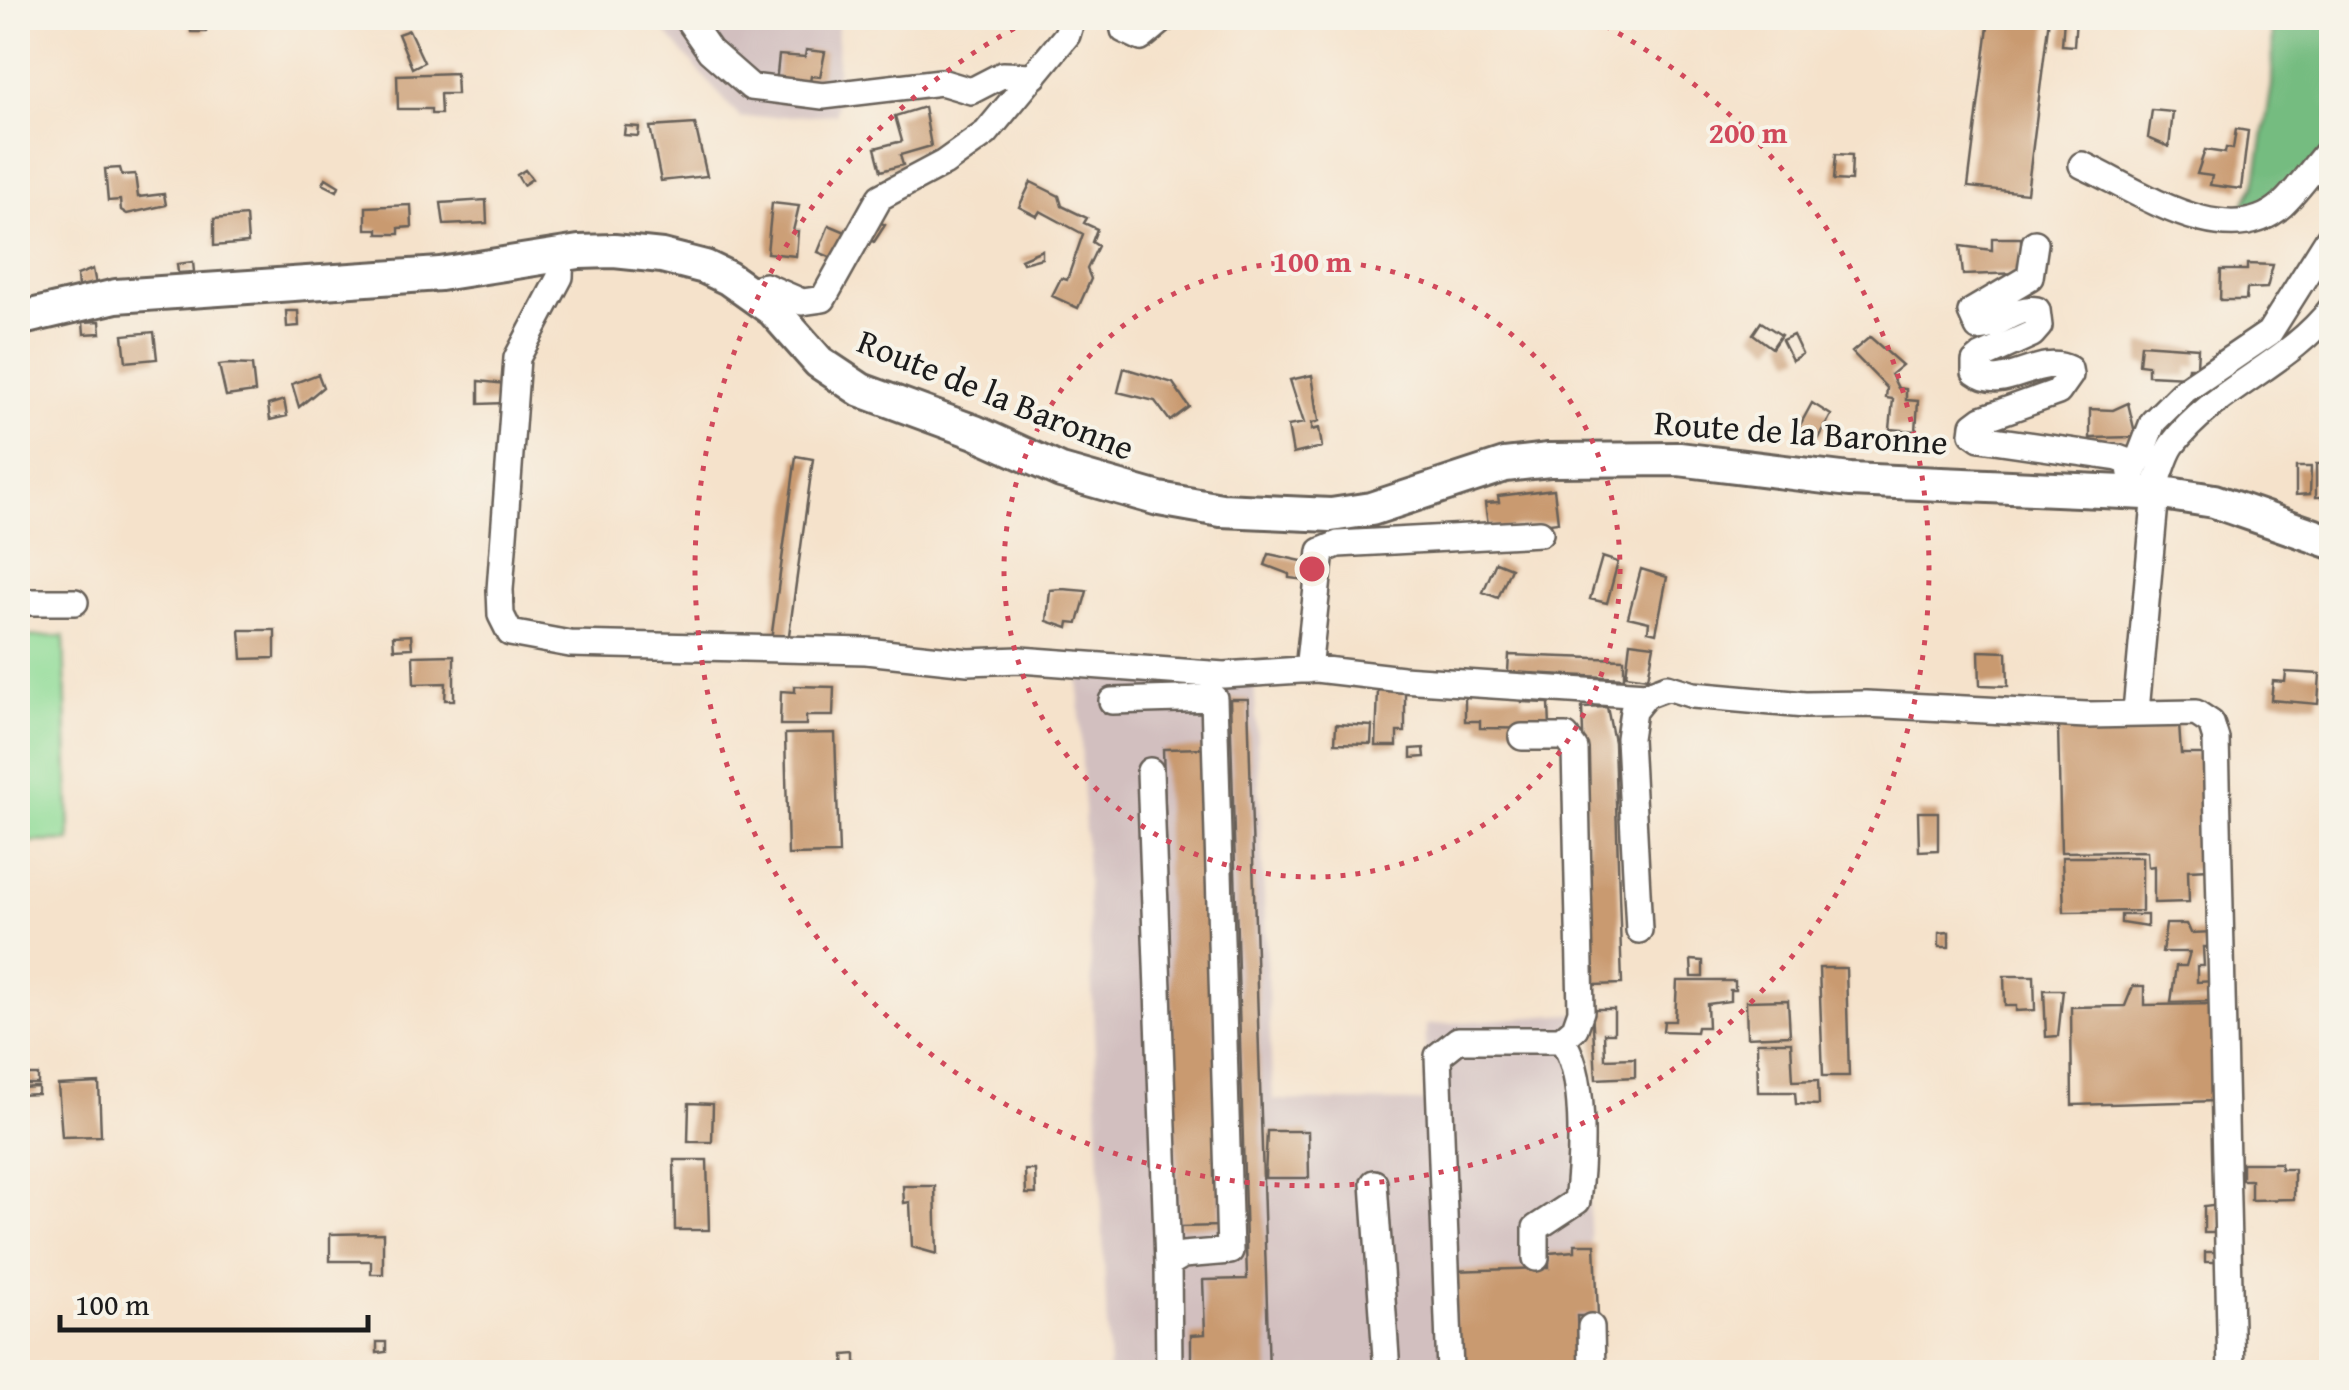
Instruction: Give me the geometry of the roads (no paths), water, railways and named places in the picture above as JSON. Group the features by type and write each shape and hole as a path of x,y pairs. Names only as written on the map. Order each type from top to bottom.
{"main road":[{"name":"Route de la Baronne","path":"18,318 116,296 454,273 561,254 614,251 662,256 706,267 773,310 819,362 860,390 976,432 1060,471 1159,499 1222,510 1284,516 1344,513 1372,509 1505,465 1549,460 1679,459 1869,481 2142,485 2214,500 2332,542"}],"street":[{"path":"687,18 710,50 751,87 822,96 941,82 971,91 1002,75 1034,76"},
{"path":"748,292 765,286 802,302 823,300 880,197 944,163 986,133 1067,35 1072,18"},
{"path":"1122,18 1124,30 1141,38 1165,18"},
{"path":"2082,165 2185,213 2241,223 2281,206 2332,146"},
{"path":"2136,710 2142,485 2153,422 2185,390 2269,333 2332,233"},
{"path":"2035,242 2030,277 1971,312 1978,328 1986,328 2029,309 2038,310 2039,326 2032,334 1981,357 1975,362 1975,372 1992,380 2054,364 2069,369 2066,386 2019,409 1982,420 1974,426 1973,433 1980,438 2118,458 2129,462 2142,485"},
{"path":"561,254 560,277 517,358 500,590 501,615 510,633 570,644 866,650 968,662 1020,660 1224,674 1308,670 1646,695"},
{"path":"2142,485 2170,446 2218,401 2318,326 2332,308"},
{"path":"1308,670 1321,551 1338,544 1540,534"},
{"path":"18,602 75,602"},
{"path":"1639,930 1628,738 1633,710 1646,695 1667,686 1692,695 1804,705 1866,704 2087,715 2136,710 2196,713 2210,723 2216,739 2231,1372"},
{"path":"1112,701 1214,698 1230,1252 1183,1255 1168,1264"},
{"path":"1450,1372 1438,1056 1458,1040 1562,1040 1575,1028 1581,1011 1575,750 1566,736 1522,738"},
{"path":"1150,771 1169,1372"},
{"path":"1536,1258 1536,1228 1577,1201 1580,1177 1577,1077 1572,1052 1562,1040"},
{"path":"1374,1184 1387,1372"},
{"path":"1591,1327 1592,1372"}]}
